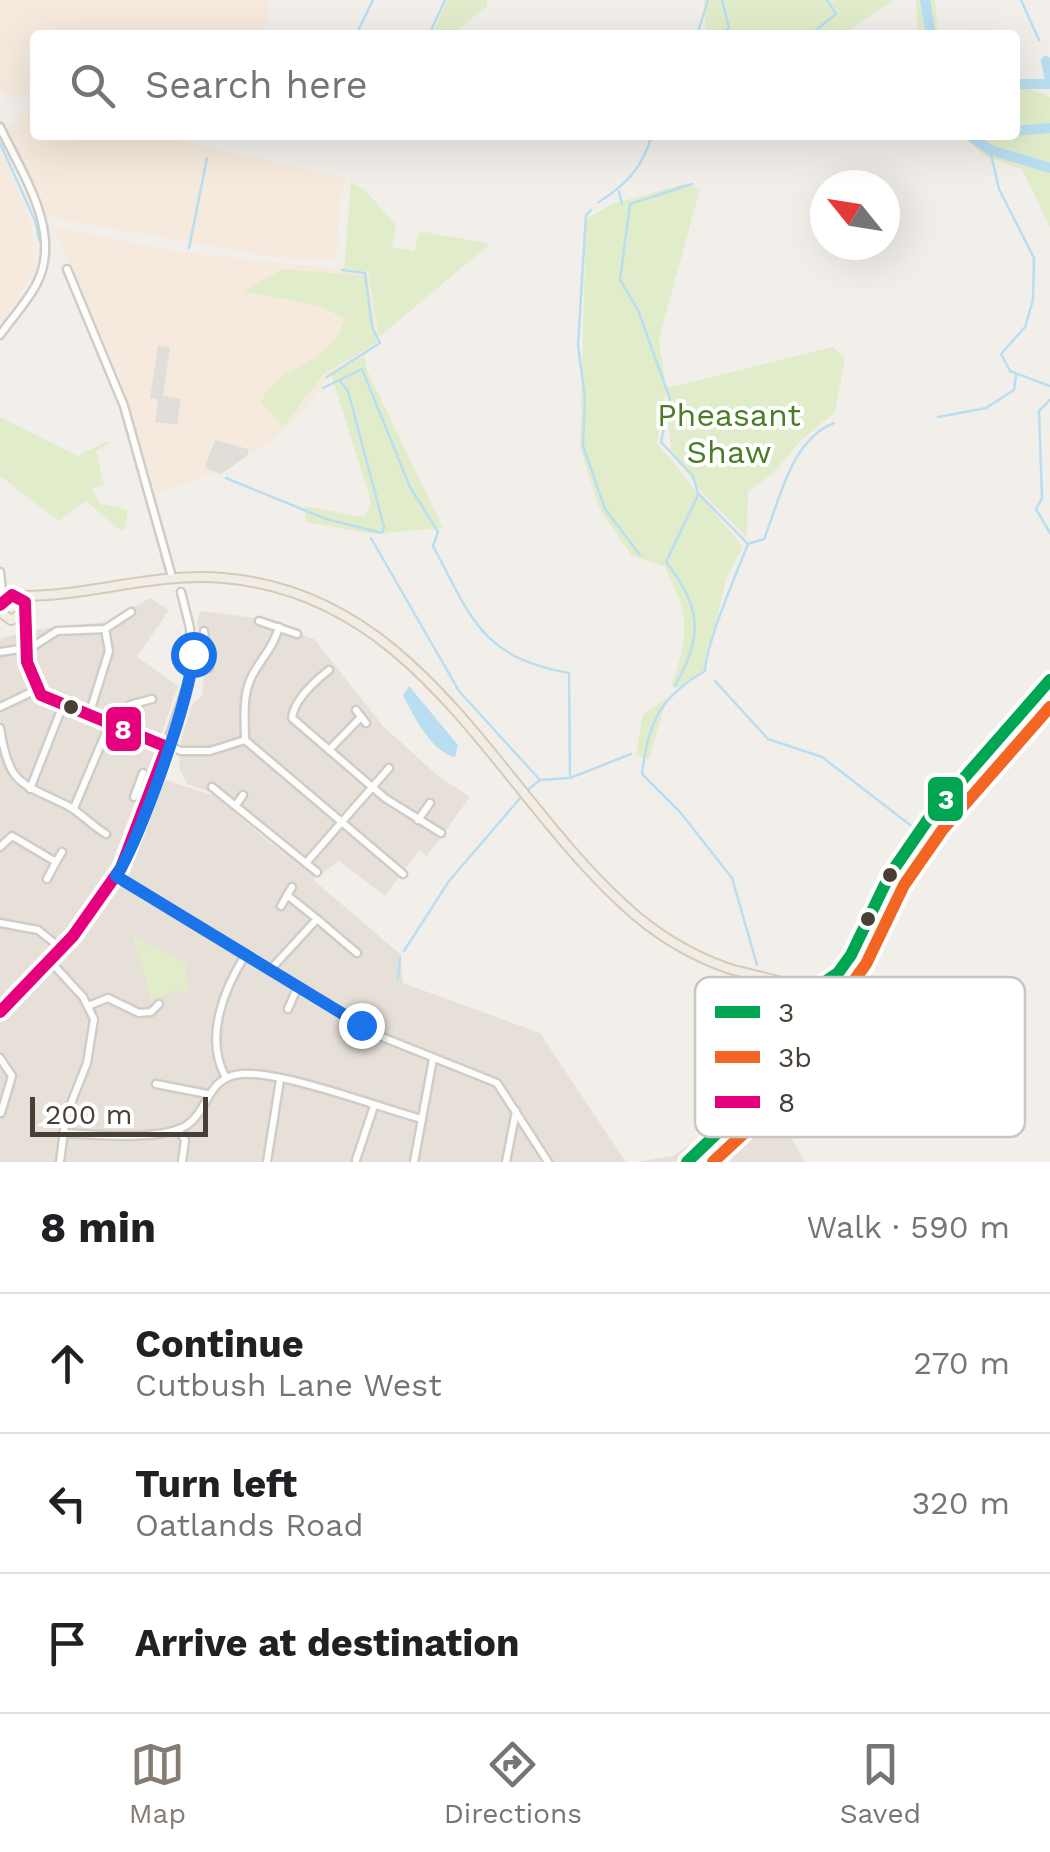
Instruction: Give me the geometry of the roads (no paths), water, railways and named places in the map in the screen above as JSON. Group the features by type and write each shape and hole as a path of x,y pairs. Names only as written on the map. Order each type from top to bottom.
{"main road":[{"path":"46,598 25,613 6,620 1,604 18,595 46,598 172,578 238,580 294,593 332,608 380,638 446,696 588,868 644,922 707,960 762,977"},
{"path":"18,595 25,613"},
{"path":"840,977 889,876 923,826 1050,680"},
{"path":"829,977 844,965"},
{"path":"688,1162 699,1158 717,1137"}],"street":[{"path":"0,126 45,233 42,270 36,285 0,335"},
{"path":"67,270 124,406 172,578"},
{"path":"1,576 18,595"},
{"path":"1,576 1,604"},
{"path":"0,1012 62,949 130,851 191,674 193,654 181,594 193,594"},
{"path":"0,652 25,647 57,631 105,628 131,612"},
{"path":"25,613 23,635 36,690 63,706 167,747 196,753 246,740"},
{"path":"6,620 23,635"},
{"path":"259,622 297,634"},
{"path":"279,627 248,688 243,713 246,740 340,824 404,874"},
{"path":"90,715 109,651 105,628"},
{"path":"204,631 208,668"},
{"path":"193,654 209,653"},
{"path":"330,670 291,714 372,787 441,833"},
{"path":"0,707 36,690"},
{"path":"131,732 134,705 152,699"},
{"path":"30,789 63,706"},
{"path":"329,750 361,717"},
{"path":"74,808 110,723"},
{"path":"0,728 10,774 30,789 74,808 106,834"},
{"path":"306,863 389,768"},
{"path":"134,797 143,772"},
{"path":"0,779 10,774"},
{"path":"212,787 316,872"},
{"path":"138,788 151,792"},
{"path":"236,805 244,796"},
{"path":"418,820 430,803"},
{"path":"94,827 100,818"},
{"path":"0,847 12,836 56,862"},
{"path":"47,879 62,852"},
{"path":"116,876 380,1036 497,1083 548,1162"},
{"path":"281,906 290,891 352,951"},
{"path":"270,970 316,919"},
{"path":"0,923 38,930 62,949"},
{"path":"226,1078 214,1054 226,989 246,954"},
{"path":"50,962 88,1006 94,1035 64,1134 60,1162"},
{"path":"288,1009 298,986"},
{"path":"88,1006 108,998 139,1013 153,1015 159,1004"},
{"path":"0,1058 12,1076 1,1112"},
{"path":"414,1162 433,1059"},
{"path":"64,1134 178,1130 196,1116 207,1094 226,1078 240,1074 280,1080 422,1120"},
{"path":"267,1162 280,1080"},
{"path":"156,1084 207,1094"},
{"path":"356,1160 374,1106"},
{"path":"506,1162 516,1111"},
{"path":"178,1130 185,1140 182,1162"}],"water":[{"path":"409,686 458,745 455,757 431,741 418,722 403,695"}],"waterway":[{"path":"358,30 373,0"},
{"path":"431,30 445,0"},
{"path":"699,30 708,0"},
{"path":"722,0 727,30"},
{"path":"816,30 836,14 827,0"},
{"path":"925,0 930,30"},
{"path":"1021,0 1039,40"},
{"path":"1046,61 1050,80"},
{"path":"1020,84 1050,84"},
{"path":"1020,131 1050,128"},
{"path":"599,202 633,174 650,140"},
{"path":"976,140 990,150 1050,168"},
{"path":"0,143 36,223 39,240"},
{"path":"990,150 999,189 1034,258 1033,300 1025,327 1001,354 1010,371 1050,386"},
{"path":"189,248 207,158"},
{"path":"692,184 630,204 620,280 638,310 670,399 661,442 693,476 698,493 747,543"},
{"path":"619,191 622,204"},
{"path":"591,210 586,215 578,345 585,398 583,446 605,509 640,555"},
{"path":"327,377 380,343 372,327 365,273 342,270"},
{"path":"323,388 362,369 410,487 438,532 433,546 470,614 483,631 516,657 569,673 570,778 631,754"},
{"path":"938,417 986,408 1014,390 1016,375"},
{"path":"226,478 326,519 382,533 384,527 348,391 339,380"},
{"path":"1050,400 1039,411 1042,498 1036,509 1050,533"},
{"path":"757,965 732,878 680,812 642,774 648,740 659,713 677,691 705,671 716,627 748,544 764,539 797,457 819,431 834,423"},
{"path":"675,686 691,652 694,622 686,593 666,562 698,495"},
{"path":"371,538 459,691 540,780"},
{"path":"715,681 768,739 822,757 914,828"},
{"path":"529,789 540,780 569,778"},
{"path":"404,951 449,881 522,796"},
{"path":"398,979 400,957"}],"park label":[{"name":"Pheasant Shaw","path":"729,434"}]}
